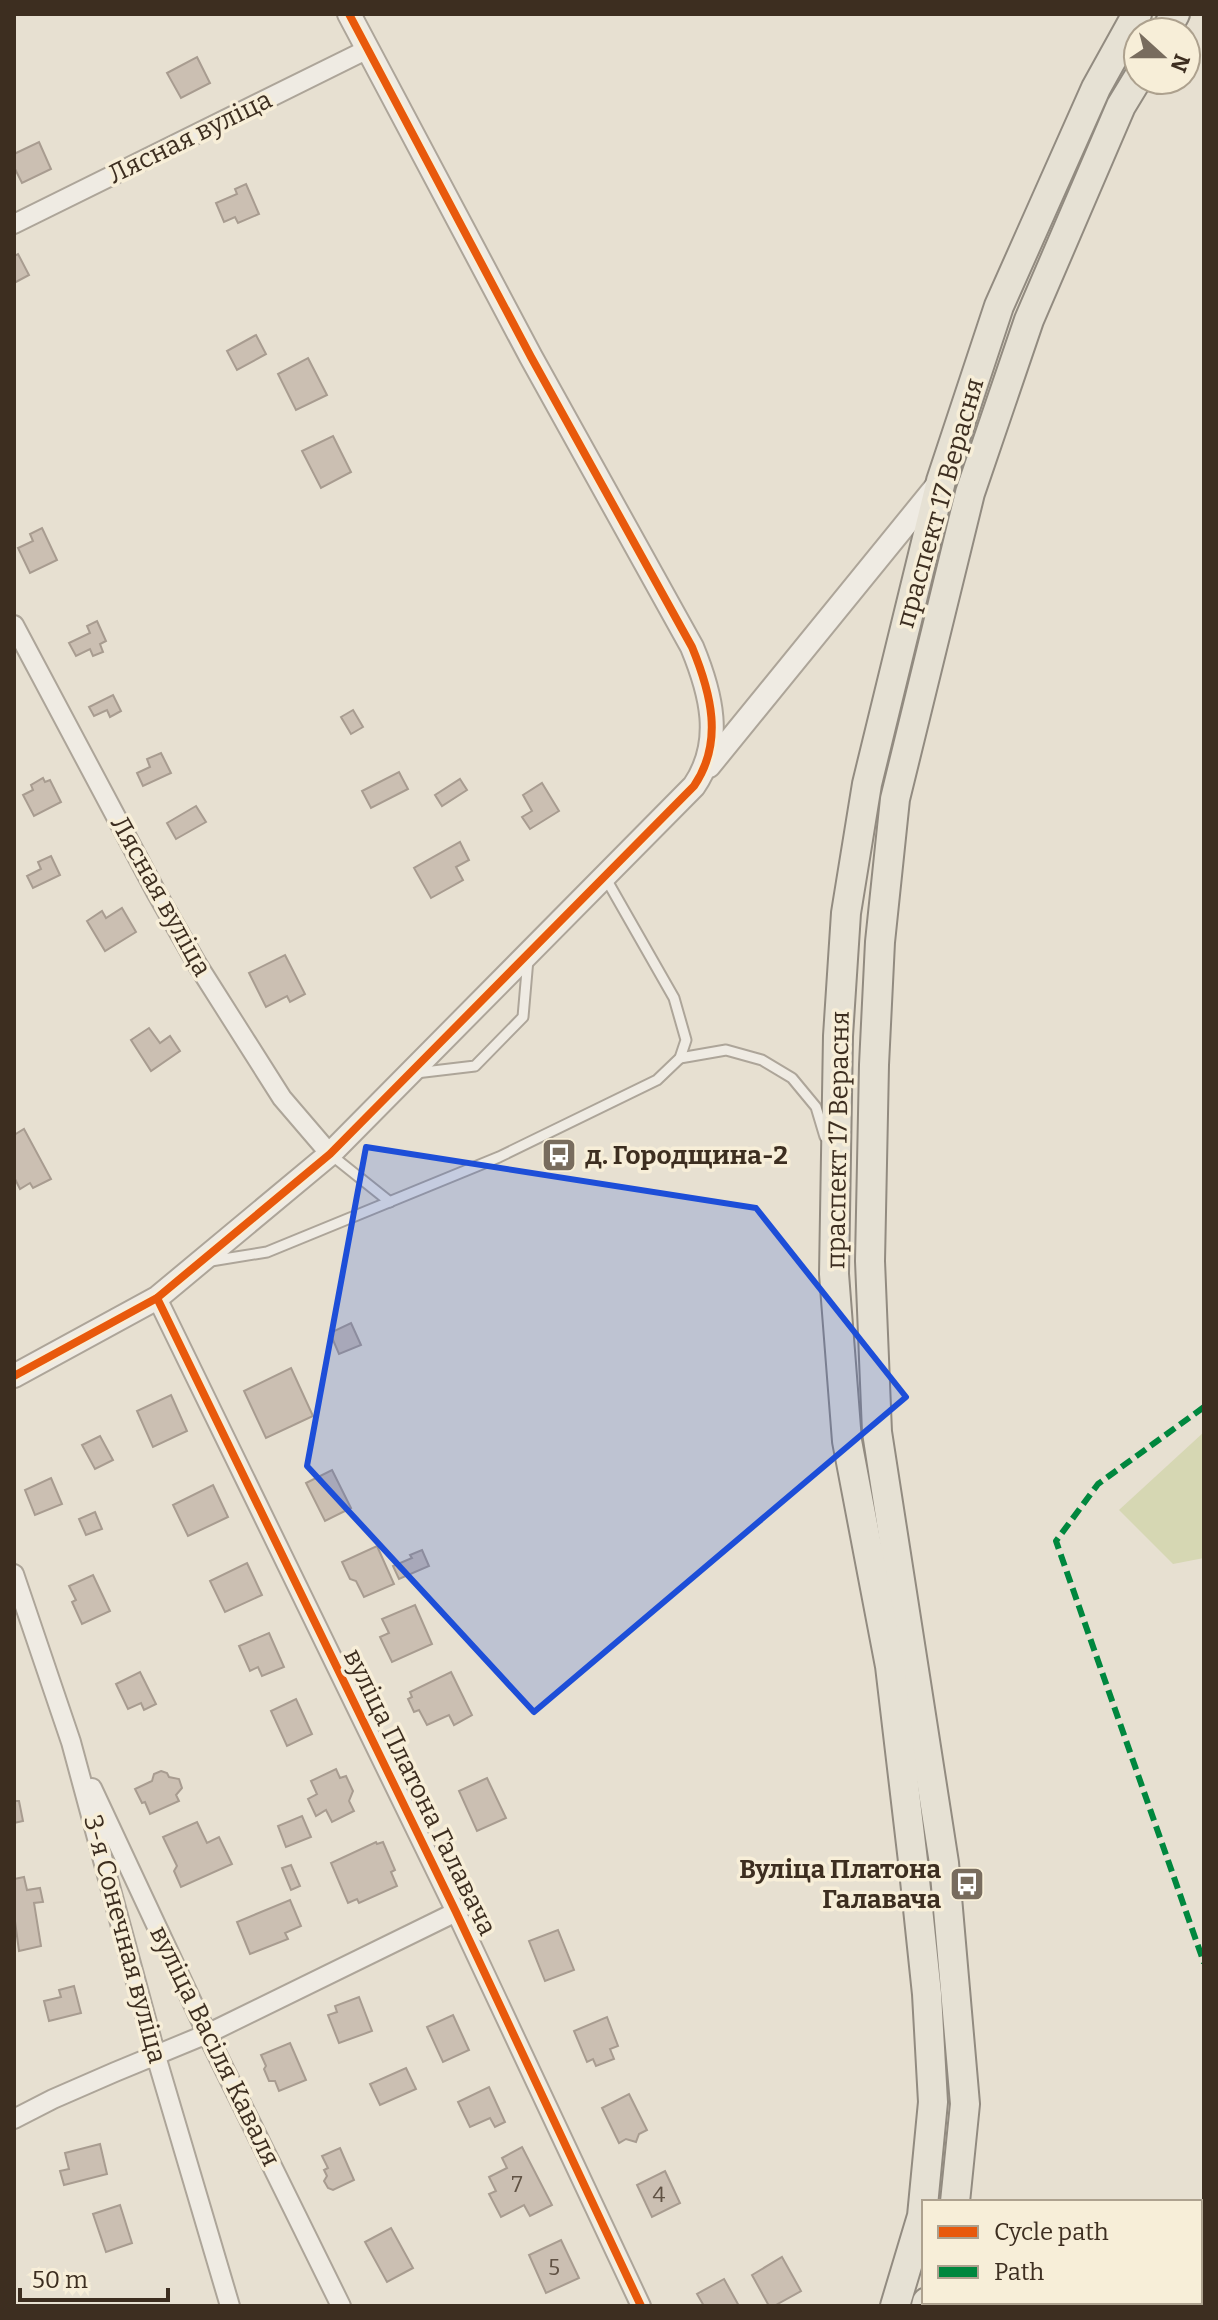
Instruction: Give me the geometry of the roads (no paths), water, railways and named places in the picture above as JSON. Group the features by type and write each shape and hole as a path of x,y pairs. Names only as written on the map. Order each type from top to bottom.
{"main road":[{"name":"праспект 17 Верасня","path":"924,2200 933,2102 927,1994 890,1666 847,1441 834,1274 838,1036 846,913 867,784 941,481 999,306 1096,88 1137,14"},
{"name":"праспект 17 Верасня","path":"955,2200 965,2104 944,1863 877,1432 870,1261 880,942 895,799 970,493 1029,320 1127,96"},
{"name":"праспект 17 Верасня","path":"895,2306 922,2216"}],"street":[{"path":"349,14 531,357 692,647 709,692 713,716 711,742 702,775"},
{"name":"Лясная вуліца","path":"14,224 366,50"},
{"path":"14,1376 157,1298 330,1154 663,819 941,481"},
{"name":"Лясная вуліца","path":"14,625 197,964 282,1098 330,1154"},
{"name":"вуліца Платона Галавача","path":"157,1298 456,1912 641,2306"},
{"name":"3-я Сонечная вуліца","path":"14,1574 71,1742 156,2056 230,2306"},
{"name":"вуліца Васіля Каваля","path":"71,1742 207,2034 341,2306"},
{"path":"14,2119 53,2099 207,2034 456,1912"}],"lane":[{"path":"200,1263 267,1252 499,1157 657,1080 680,1058 686,1040 674,998 605,877"},
{"path":"409,1074 475,1066 523,1017 528,955"},
{"path":"680,1058 726,1050 762,1060 792,1078 816,1107 835,1173"},
{"path":"330,1154 390,1202"}],"place":[{"name":"д. Городщина-2","path":"559,1155"},
{"name":"Вуліца Платона Галавача","path":"967,1884"}]}
